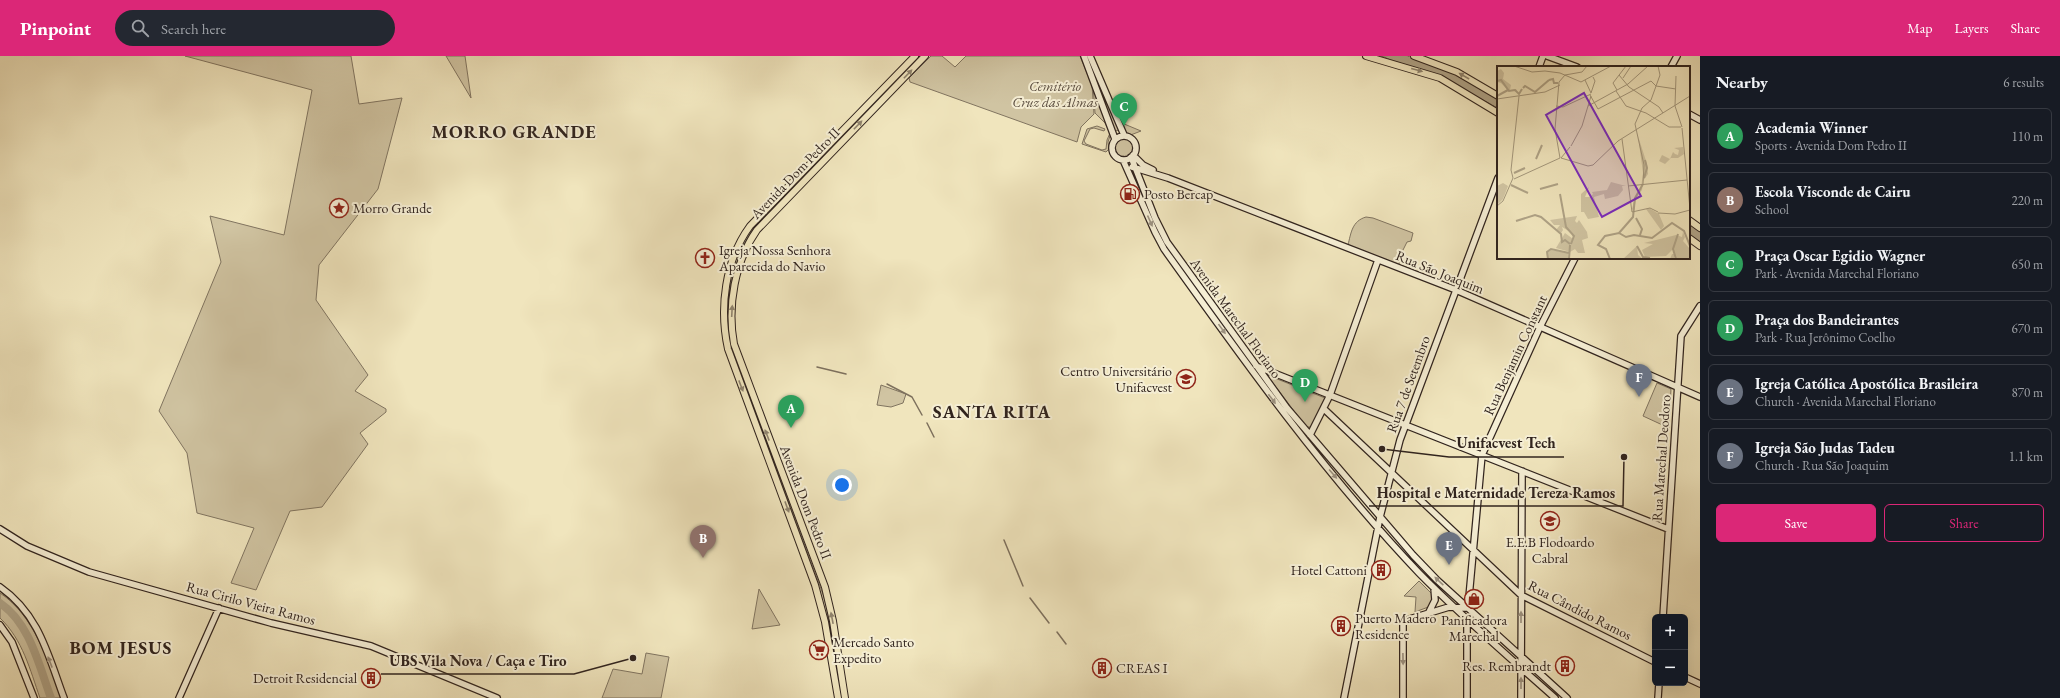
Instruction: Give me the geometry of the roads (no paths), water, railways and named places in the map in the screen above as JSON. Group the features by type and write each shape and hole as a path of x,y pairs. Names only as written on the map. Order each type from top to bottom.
{"main road":[{"name":"Avenida Dom Pedro II","path":"838,698 825,622 816,585 728,349 724,317 726,294 736,252 750,226 915,56"},
{"name":"Avenida Dom Pedro II","path":"845,698 833,621 825,587 734,344 731,324 733,297 742,260 747,247 757,230 925,56"},
{"path":"1366,56 1440,78 1497,112"},
{"path":"1414,56 1457,72 1497,95"},
{"path":"1690,221 1700,228"},
{"path":"1690,239 1700,246"}],"street":[{"path":"1084,56 1115,139 1112,152 1125,163 1136,149 1134,141 1124,135 1090,56"},
{"path":"1539,66 1543,56"},
{"path":"1546,56 1574,66"},
{"path":"1672,66 1677,56"},
{"path":"1690,115 1700,120"},
{"path":"1115,139 1124,135"},
{"name":"Avenida Marechal Floriano","path":"1132,156 1134,168 1167,242 1255,366 1310,436 1426,569 1567,698"},
{"name":"Rua São Joaquim","path":"1132,156 1143,165 1168,178"},
{"name":"Avenida Marechal Floriano","path":"1125,163 1164,249 1280,410 1378,526 1434,588 1555,698"},
{"name":"Rua São Joaquim","path":"1125,163 1134,168 1168,178 1456,290 1700,397"},
{"name":"Rua 7 de Setembro","path":"1344,698 1380,517 1405,425 1497,181"},
{"name":"Rua Benjamin Constant","path":"1468,608 1482,455 1540,327 1574,259"},
{"path":"1310,436 1330,395 1378,260"},
{"name":"Rua Marechal Deodoro","path":"1663,614 1681,336 1700,306"},
{"path":"1255,366 1668,529"},
{"name":"Rua Cândido Ramos","path":"1324,409 1521,596 1652,661"},
{"path":"1520,698 1522,471"},
{"name":"Rua Cirilo Vieira Ramos","path":"0,529 27,546 89,572 271,623 371,646 497,698"},
{"path":"0,587 19,602 33,620 64,698"},
{"path":"1429,612 1435,600 1434,588"},
{"path":"1404,698 1403,621 1453,606 1468,608"},
{"path":"179,698 219,608"},
{"path":"1467,619 1467,698"},
{"path":"0,625 12,642 34,698"},
{"path":"1688,678 1700,684"},
{"path":"1658,698 1659,686"}],"waterway":[{"path":"1392,56 1440,71 1497,102"},
{"path":"1690,231 1700,238"},
{"path":"817,367 846,374"},
{"path":"887,384 912,397 922,415"},
{"path":"927,423 934,437"},
{"path":"1004,540 1023,586"},
{"path":"1030,598 1049,623"},
{"path":"0,603 19,622 26,633 38,659 51,698"},
{"path":"1057,632 1066,644"}],"place":[{"name":"Praça Oscar Egidio Wagner","path":"1124,126"},
{"name":"Posto Bercap","path":"1130,194"},
{"name":"Morro Grande","path":"339,208"},
{"name":"Igreja Nossa Senhora Aparecida do Navio","path":"705,258"},
{"name":"Centro Universitário Unifacvest","path":"1186,379"},
{"name":"Igreja São Judas Tadeu","path":"1639,397"},
{"name":"Praça dos Bandeirantes","path":"1305,402"},
{"name":"Academia Winner","path":"791,428"},
{"name":"Unifacvest Tech","path":"1382,449"},
{"name":"Hospital e Maternidade Tereza Ramos","path":"1624,457"},
{"name":"E.E.B Flodoardo Cabral","path":"1550,521"},
{"name":"Escola Visconde de Cairu","path":"703,558"},
{"name":"Igreja Católica Apostólica Brasileira","path":"1449,565"},
{"name":"Hotel Cattoni","path":"1381,570"},
{"name":"Panificadora Marechal","path":"1474,599"},
{"name":"Puerto Madero Residence","path":"1341,626"},
{"name":"Mercado Santo Expedito","path":"819,650"},
{"name":"UBS Vila Nova / Caça e Tiro","path":"633,658"},
{"name":"Res. Rembrandt","path":"1565,666"},
{"name":"CREAS I","path":"1102,668"},
{"name":"Detroit Residencial","path":"371,678"}],"district":[{"name":"MORRO GRANDE","path":"514,132"},
{"name":"SANTA RITA","path":"992,412"},
{"name":"BOM JESUS","path":"121,648"}],"park label":[{"name":"Cemitério Cruz das Almas","path":"1055,94"}]}
